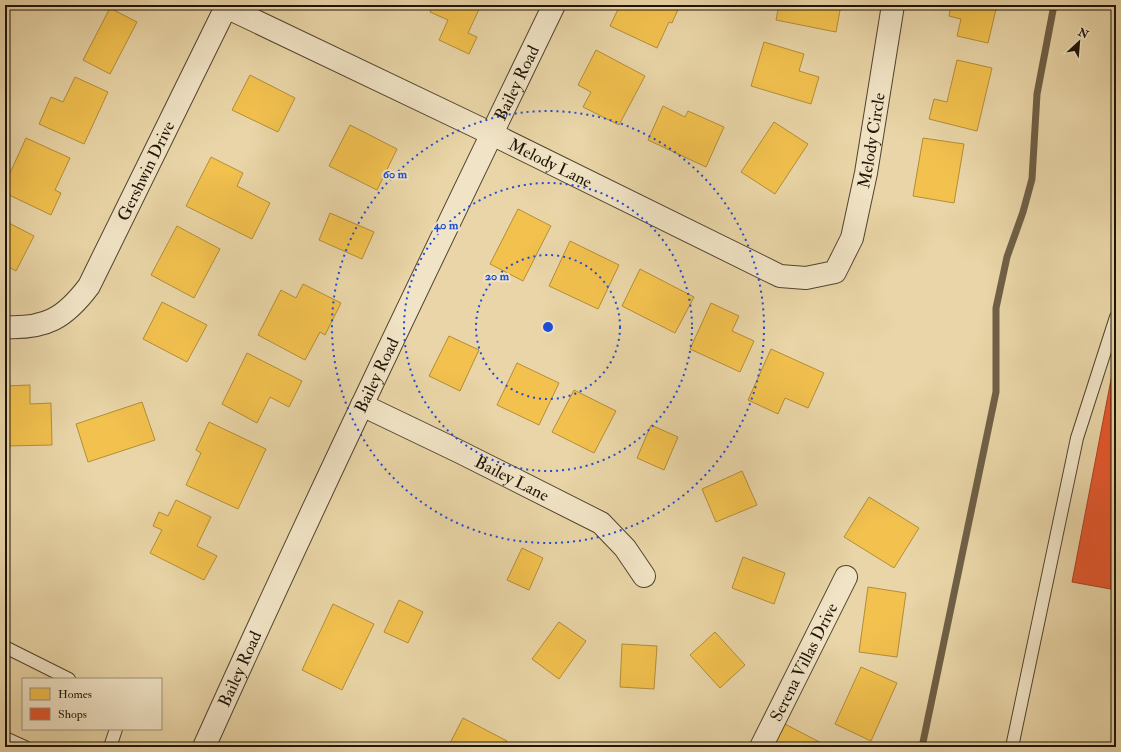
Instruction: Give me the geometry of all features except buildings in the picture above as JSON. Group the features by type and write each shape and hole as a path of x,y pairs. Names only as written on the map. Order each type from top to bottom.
{"street":[{"name":"Bailey Road","path":"204,747 278,582 554,5"},
{"name":"Melody Circle","path":"835,272 852,238 866,173 894,5"},
{"name":"Melody Lane","path":"227,6 492,134 780,276 806,278 835,272"},
{"name":"Gershwin Drive","path":"5,327 26,328 47,322 61,315 77,302 90,286 227,6"},
{"name":"Bailey Lane","path":"362,405 460,452 601,523 625,548 644,576"},
{"name":"Serena Villas Drive","path":"761,747 846,577"}],"lane":[{"path":"1012,747 1077,438 1116,317"},
{"path":"5,647 67,678"},
{"path":"110,747 116,730"},
{"path":"5,738 24,747"}],"waterway":[{"path":"922,747 996,392 996,308 1007,257 1023,212 1032,179 1037,94 1054,5"}]}
